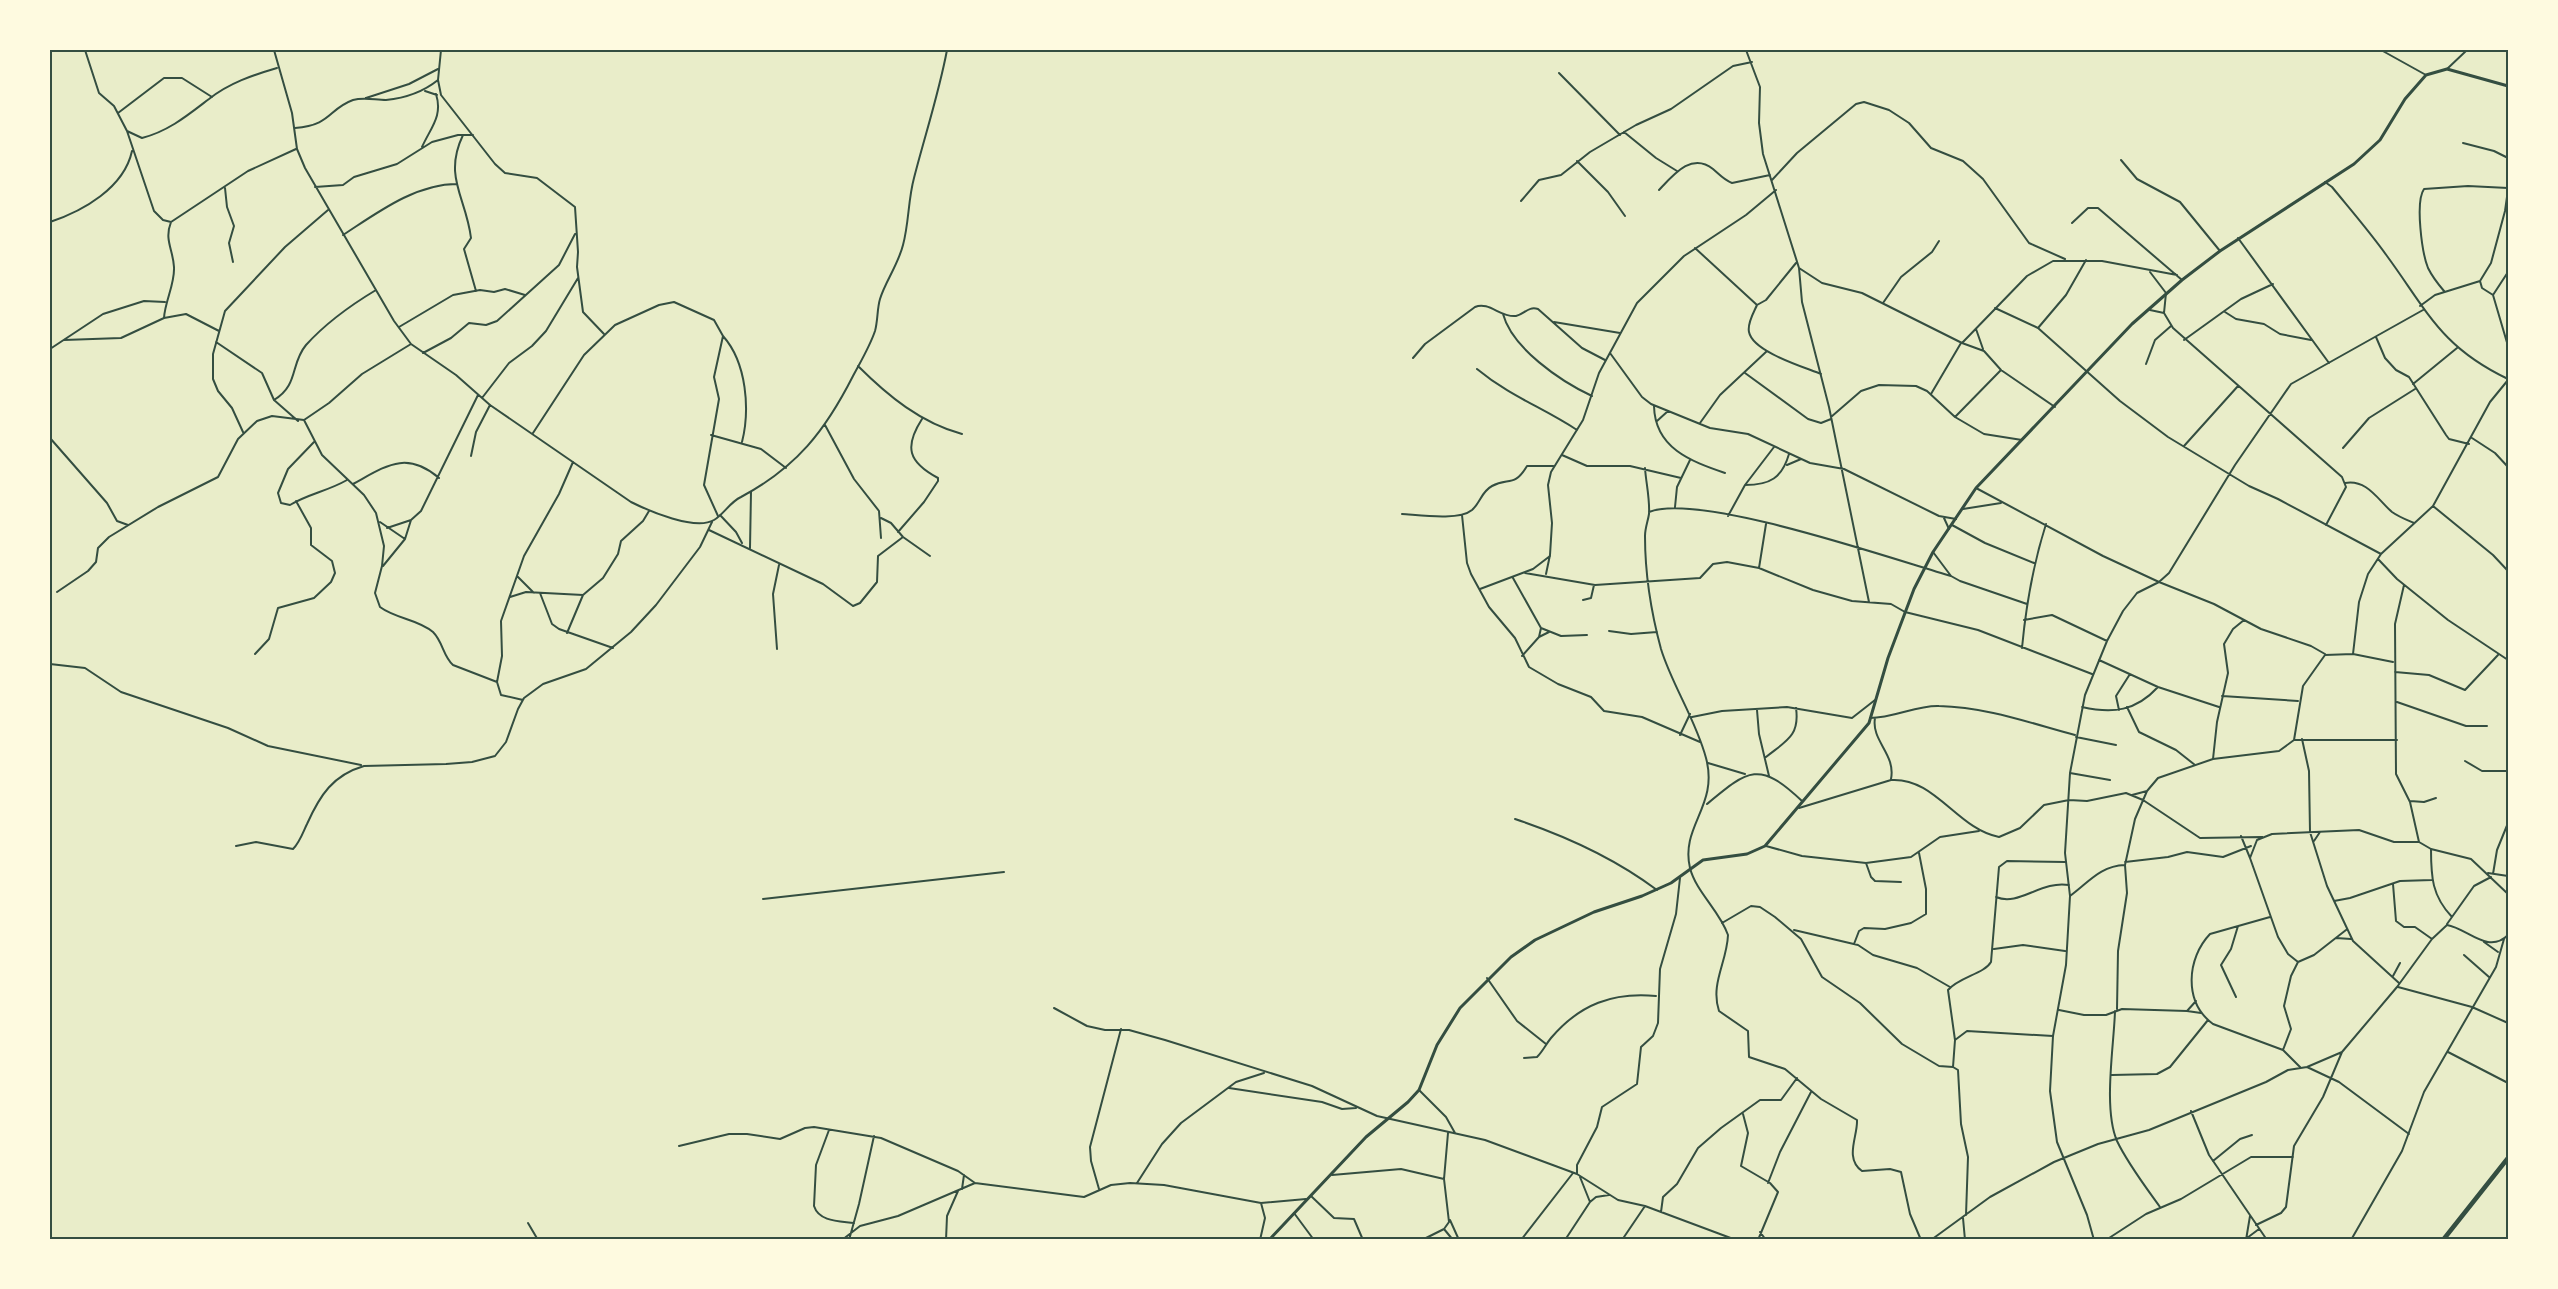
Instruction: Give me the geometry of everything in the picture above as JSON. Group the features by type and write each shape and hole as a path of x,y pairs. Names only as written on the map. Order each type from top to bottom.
{"main road":[{"path":"2443,1239 2508,1158"}],"street":[{"path":"85,50 99,93 111,102 127,131 154,211 163,220 171,222"},
{"path":"274,50 295,128 297,149 328,210 398,328 411,344 456,375 490,405 615,491 649,511 675,519 712,522"},
{"path":"441,50 438,69 441,96 500,170 537,178 572,202 576,214 578,278 584,312 604,334"},
{"path":"50,664 85,668 121,692 228,729 268,746 364,766 446,764 472,762 495,756 506,742 523,700 543,684 586,669 614,648 656,605 700,547 712,522 738,498 751,492 786,468 815,440 825,425 874,334 879,300 895,269 903,245 911,189 947,50"},
{"path":"1746,50 1760,87 1760,138 1799,268 1802,302 1829,407 1869,603"},
{"path":"2381,50 2426,75"},
{"path":"1891,780 1890,757 1874,732 1875,700 1905,612 1924,568 1976,488 2166,293 2238,238 2354,164 2380,140 2405,99 2426,75 2447,69 2467,50"},
{"path":"1521,201 1539,180 1558,177 1577,161 1624,132 1671,109 1733,66 1752,62"},
{"path":"127,131 142,138 149,136 188,117 212,97 241,80 278,67"},
{"path":"295,128 316,125 348,103 409,84 438,69"},
{"path":"2447,69 2508,86"},
{"path":"1559,73 1620,135"},
{"path":"117,113 164,78 183,78 212,97"},
{"path":"364,98 386,100 425,91 438,80"},
{"path":"425,91 441,96"},
{"path":"422,147 438,118 439,104 436,94"},
{"path":"1772,180 1797,153 1856,104 1860,101 1872,104 1905,120 1931,148 1963,161 1989,186 2029,243 2065,259"},
{"path":"1624,132 1656,158 1677,171"},
{"path":"463,135 453,163 470,225 471,238 464,249 476,291"},
{"path":"315,187 343,185 354,177 397,164 422,147 448,137 473,135"},
{"path":"2463,143 2507,156"},
{"path":"50,222 79,210 104,193 128,166 132,149"},
{"path":"164,318 165,302 174,268 166,239 171,222 248,171 297,149"},
{"path":"2121,160 2138,179 2180,202 2220,251"},
{"path":"1577,161 1608,192 1625,216"},
{"path":"1659,190 1677,171 1701,162 1732,183 1770,175"},
{"path":"2325,182 2332,187 2386,254 2422,310 2457,348 2508,379 2490,402 2433,506 2378,559 2363,587 2353,654"},
{"path":"344,235 410,195 440,185 457,184"},
{"path":"2444,291 2432,276 2425,258 2420,215 2421,193 2424,189 2468,186 2508,189 2494,253 2480,281 2482,288 2493,295 2508,346"},
{"path":"225,188 227,207 234,221 230,243 233,262"},
{"path":"1546,576 1552,523 1548,485 1553,466 1577,430 1605,360 1620,333 1644,293 1695,248 1746,214 1776,190"},
{"path":"2072,222 2088,208 2097,208 2182,280"},
{"path":"243,433 232,408 218,391 213,379 216,342 225,311 301,231 328,210"},
{"path":"423,353 451,338 469,323 486,325 497,321 525,295 534,291 559,265 575,234"},
{"path":"2238,238 2329,363"},
{"path":"1883,303 1901,277 1932,252 1939,241"},
{"path":"1695,248 1757,305"},
{"path":"1931,394 1962,343 2027,276 2043,266 2065,259 2086,260 2177,275"},
{"path":"2038,328 2066,295 2086,260"},
{"path":"1796,263 1766,300 1757,305 1749,333 1767,351 1821,374"},
{"path":"1799,268 1822,283 1862,293 1962,343 1984,351"},
{"path":"2150,272 2166,293 2164,314 2171,326 2184,340 2335,469 2345,483 2343,494 2326,525"},
{"path":"2493,295 2508,272"},
{"path":"382,566 405,538 411,520 424,506 480,397 509,363 532,346 546,331 578,278"},
{"path":"2420,306 2444,291 2480,281"},
{"path":"2184,340 2241,299 2272,284"},
{"path":"398,328 446,299 476,291 494,292 505,289 525,295"},
{"path":"274,400 287,392 306,345 356,302 376,290"},
{"path":"50,350 103,314 144,301 165,302"},
{"path":"533,433 584,355 604,334 624,321 668,302 686,306 714,320 733,351 745,395 747,418 742,442"},
{"path":"1413,358 1425,344 1478,305 1516,316 1533,307 1554,322 1582,348 1605,360"},
{"path":"1995,308 2038,328 2133,411 2184,446 2230,474 2381,554"},
{"path":"2147,310 2164,314"},
{"path":"2094,1239 2087,1215 2062,1158 2054,1129 2050,1091 2053,1036 2067,951 2070,896 2065,862 2070,773 2082,707 2092,674 2130,600 2143,588 2159,582 2169,573 2230,474 2291,384 2422,310"},
{"path":"2225,312 2236,320 2264,324 2280,334 2313,340"},
{"path":"63,340 121,338 164,318 186,314 219,331"},
{"path":"1503,314 1507,328 1518,342 1554,374 1592,396"},
{"path":"1554,322 1620,333"},
{"path":"2146,364 2155,340 2171,326"},
{"path":"1976,329 1984,351 2001,370 2055,407"},
{"path":"723,336 714,377 719,399 704,485 719,516 736,532 743,545"},
{"path":"2376,337 2385,358 2396,370 2408,376 2446,435 2469,444"},
{"path":"216,342 262,373 274,400 299,421"},
{"path":"57,592 88,571 96,561 96,553 101,544 128,525 218,477 243,433 265,417 304,420 329,403 362,374 411,344"},
{"path":"2412,384 2457,348"},
{"path":"1699,424 1720,395 1767,351"},
{"path":"1610,353 1642,398 1654,406 1699,424 1748,434 1801,459 1840,468 1944,518 1956,519"},
{"path":"858,366 877,386 922,419 962,434"},
{"path":"1477,369 1518,399 1550,412 1577,430"},
{"path":"1955,417 2001,370"},
{"path":"1745,373 1808,419 1821,423 1831,418 1855,394 1879,385 1916,386 1931,394 1955,417 1984,434 2022,440"},
{"path":"2184,446 2238,386"},
{"path":"2343,448 2369,418 2415,389"},
{"path":"471,456 476,432 490,405"},
{"path":"1654,406 1656,421 1666,442 1690,460 1725,473"},
{"path":"1829,407 1839,411"},
{"path":"1656,421 1668,411"},
{"path":"898,532 924,502 938,480 918,465 910,445 911,436 922,419"},
{"path":"304,420 322,455 372,504 380,522 384,546 375,593 380,607 392,615 432,631 439,639 448,661 453,665 497,682"},
{"path":"825,425 848,469 876,505 881,518 881,538"},
{"path":"711,435 761,449 786,468"},
{"path":"50,438 107,503 117,521 128,525"},
{"path":"2472,438 2488,447 2508,468"},
{"path":"314,442 288,469 279,488 278,498 281,503 290,505 328,491 347,480"},
{"path":"1728,516 1745,485 1774,447"},
{"path":"1567,448 1568,458"},
{"path":"1786,466 1790,454"},
{"path":"1562,455 1594,467 1624,465 1681,478"},
{"path":"1745,485 1770,482 1786,466 1801,459"},
{"path":"1675,507 1676,493 1690,460"},
{"path":"523,700 501,695 497,682 502,656 501,621 532,540 559,494 573,461"},
{"path":"353,484 387,467 408,462 424,465 439,478"},
{"path":"1402,514 1462,515 1474,508 1480,495 1488,488 1520,477 1527,466 1553,466"},
{"path":"1645,468 1649,512 1645,538 1648,583 1657,632 1666,664 1690,716 1707,763 1709,791 1691,832 1690,869 1728,934 1728,946 1715,993 1719,1011 1748,1030 1749,1057 1776,1064 1797,1078 1811,1092 1857,1119 1852,1143 1855,1164 1858,1168 1868,1171 1896,1169 1901,1172 1910,1214 1921,1239"},
{"path":"2345,483 2357,482 2367,488 2392,512 2414,523"},
{"path":"1976,488 2001,503 2159,582 2214,604 2268,632 2311,645 2325,655 2353,654 2393,662"},
{"path":"750,549 751,492"},
{"path":"255,654 269,639 275,610 314,598 331,582 335,573 332,561 311,545 311,528 296,501"},
{"path":"1963,509 2001,503"},
{"path":"2433,506 2493,555 2508,571"},
{"path":"1649,512 1675,507 1766,524 1859,548 1951,576 1980,590 2027,604"},
{"path":"567,633 583,595 603,578 618,554 621,541 643,521 649,511"},
{"path":"1462,515 1467,563 1490,607 1515,638 1522,656 1535,671 1591,697 1604,711 1642,717 1700,742"},
{"path":"881,518 891,523 903,537 930,556"},
{"path":"1944,518 1949,529"},
{"path":"387,528 411,520"},
{"path":"380,522 405,538"},
{"path":"1759,568 1766,524"},
{"path":"2022,648 2024,620 2034,564 2046,524"},
{"path":"1952,525 1985,543 2034,564"},
{"path":"709,530 823,584 849,604 857,606 877,582 876,559 903,537"},
{"path":"1933,552 1951,576"},
{"path":"1480,589 1525,573 1541,565 1550,555"},
{"path":"2378,559 2404,585 2448,620 2508,660"},
{"path":"1525,573 1594,585 1700,578 1709,567 1718,562 1759,568 1833,597 1869,603 1882,601 1905,612 1978,630 2092,674"},
{"path":"777,649 773,594 779,565"},
{"path":"517,576 534,594"},
{"path":"1513,578 1541,628 1561,636 1587,635"},
{"path":"1583,600 1592,598 1594,585"},
{"path":"2404,585 2396,615 2393,662 2397,702 2396,780 2409,800 2419,842"},
{"path":"510,597 520,593 583,595"},
{"path":"540,593 552,624 567,633 614,648"},
{"path":"2024,620 2052,615 2107,641"},
{"path":"2213,759 2220,707 2228,673 2224,644 2233,629 2244,620"},
{"path":"1539,637 1541,628"},
{"path":"1609,631 1631,634 1657,632"},
{"path":"1522,656 1539,637 1549,632"},
{"path":"2395,672 2429,675 2465,690 2490,660 2499,654"},
{"path":"2294,740 2298,702 2303,686 2325,655"},
{"path":"2099,660 2158,687 2220,707"},
{"path":"2119,710 2116,696 2130,674"},
{"path":"2082,707 2103,712 2119,710 2143,701 2158,687"},
{"path":"2222,696 2298,702"},
{"path":"1690,716 1722,711 1796,708 1852,718 1875,700"},
{"path":"2397,702 2472,728 2487,726"},
{"path":"1269,1239 1329,1175 1419,1090 1442,1036 1460,1008 1487,978 1535,940 1594,912 1657,890 1680,878 1703,860 1747,854 1765,846 1873,718 1938,706 2008,715 2076,736 2116,745"},
{"path":"2127,707 2139,732 2176,750 2196,765"},
{"path":"1766,757 1796,731 1798,724 1796,708"},
{"path":"1757,710 1759,734 1769,776"},
{"path":"1680,735 1690,716"},
{"path":"2160,1207 2117,1139 2111,1098 2111,1050 2116,1010 2118,951 2127,893 2125,863 2135,819 2147,791 2158,778 2213,759 2279,751 2294,740 2397,740"},
{"path":"2302,740 2309,771 2310,832 2334,901 2351,939 2398,985 2472,1007 2508,1023"},
{"path":"2465,761 2482,771 2508,771"},
{"path":"1707,763 1748,774 1769,776 1787,787 1802,801"},
{"path":"236,846 256,842 293,849 328,786 342,774 364,766"},
{"path":"2070,773 2110,780"},
{"path":"1704,805 1741,776 1748,774"},
{"path":"1796,809 1891,780 1911,781 1979,831 1999,837 2020,828 2044,805 2069,800 2087,801 2120,793 2143,800 2200,838 2262,837 2359,830 2394,842 2419,842 2432,849 2467,857 2492,875 2508,894"},
{"path":"2132,795 2147,791"},
{"path":"2409,800 2424,802 2436,798"},
{"path":"1515,819 1551,831 1598,852 1633,872 1657,890"},
{"path":"2492,875 2497,850 2508,823"},
{"path":"1765,846 1803,856 1866,863 1911,857 1940,837 1979,831"},
{"path":"2314,841 2320,832"},
{"path":"2241,836 2281,944 2292,959 2298,962"},
{"path":"2070,896 2107,867 2168,858 2187,852 2223,857 2245,850 2262,837"},
{"path":"2250,858 2253,845"},
{"path":"2432,849 2432,880 2436,898 2452,917"},
{"path":"1854,944 1859,931 1864,928 1885,929 1911,923 1926,914 1926,888 1919,853"},
{"path":"1950,987 1989,967 1994,949 1999,867 2007,861 2065,862"},
{"path":"1866,863 1870,877 1875,881 1901,882"},
{"path":"763,899 1004,872"},
{"path":"2256,1226 2281,1213 2286,1207 2293,1157 2300,1133 2332,1079 2342,1052 2398,985 2432,939 2447,925 2474,886 2492,875 2508,876"},
{"path":"1521,1239 1575,1174 1577,1165 1597,1127 1602,1107 1638,1081 1641,1047 1653,1036 1658,1023 1660,969 1676,914 1680,878"},
{"path":"2334,901 2392,884 2432,880"},
{"path":"1996,897 2008,901 2053,883 2069,885"},
{"path":"2392,884 2396,921 2404,927 2415,927 2432,939"},
{"path":"1722,923 1746,908 1755,906 1792,929 1854,944 1872,955 1917,968 1950,987"},
{"path":"2270,916 2216,930 2199,947 2191,967 2196,1001 2201,1013 2208,1020 2283,1050 2301,1067"},
{"path":"2447,925 2484,942 2500,953"},
{"path":"2236,997 2221,964 2231,949 2238,926"},
{"path":"1792,929 1827,981 1860,1003 1914,1053 1939,1066 1953,1067 1959,1073 1961,1124 1968,1157 1964,1217 1965,1239"},
{"path":"2283,1050 2291,1029 2284,1006 2291,976 2298,962 2314,955 2346,930"},
{"path":"2350,1239 2409,1134 2424,1092 2496,967 2504,939 2508,935"},
{"path":"2334,938 2351,939"},
{"path":"2484,942 2504,939"},
{"path":"1994,949 2023,945 2067,951"},
{"path":"2464,955 2489,977"},
{"path":"2392,977 2400,963"},
{"path":"1487,978 1521,1026 1546,1045"},
{"path":"1950,987 1948,996 1955,1040 1953,1067"},
{"path":"1524,1058 1537,1057 1575,1016 1604,999 1630,994 1658,996"},
{"path":"2187,1011 2196,1001"},
{"path":"1054,1008 1087,1026 1105,1030 1121,1029 1175,1042 1312,1086 1388,1119 1485,1140 1575,1174 1609,1195 1736,1239"},
{"path":"2058,1010 2092,1015 2116,1010 2201,1013"},
{"path":"2112,1075 2157,1074 2170,1067 2208,1020"},
{"path":"1100,1190 1091,1161 1090,1147 1121,1029"},
{"path":"1955,1040 1967,1031 2053,1036"},
{"path":"1931,1239 1990,1197 2062,1158 2149,1130 2191,1111 2342,1052"},
{"path":"2448,1052 2508,1083"},
{"path":"2307,1067 2332,1079 2409,1134"},
{"path":"1137,1183 1173,1131 1248,1076 1267,1072"},
{"path":"1661,1212 1663,1197 1677,1184 1698,1148 1760,1100 1781,1100 1797,1078"},
{"path":"1229,1088 1322,1102 1342,1109 1357,1107"},
{"path":"1419,1090 1446,1117 1455,1134"},
{"path":"1768,1182 1783,1146 1811,1092"},
{"path":"2191,1111 2213,1161 2267,1239"},
{"path":"1743,1114 1748,1133 1742,1167 1768,1182 1775,1188 1778,1196 1759,1231 1758,1239"},
{"path":"679,1146 729,1134 780,1139 805,1128 829,1130 874,1136 964,1175 975,1183 1084,1197 1117,1184 1137,1183 1164,1185 1261,1203 1306,1199"},
{"path":"829,1130 816,1165 814,1206 816,1212 824,1218 854,1223"},
{"path":"1448,1133 1444,1179 1449,1217 1459,1239"},
{"path":"2213,1161 2240,1139 2252,1135"},
{"path":"842,1239 854,1223 874,1136"},
{"path":"2106,1239 2152,1210 2181,1199 2251,1157 2293,1157"},
{"path":"1568,1172 1577,1165"},
{"path":"1329,1175 1401,1169 1444,1179"},
{"path":"946,1239 947,1216 960,1190 964,1175"},
{"path":"1580,1177 1590,1202"},
{"path":"849,1232 975,1183"},
{"path":"1310,1195 1334,1218 1354,1219 1364,1239"},
{"path":"1565,1239 1590,1202 1596,1197 1609,1195"},
{"path":"2152,1210 2156,1201"},
{"path":"1260,1239 1265,1218 1261,1203"},
{"path":"1622,1239 1645,1206"},
{"path":"1294,1213 1314,1239"},
{"path":"2246,1239 2250,1216"},
{"path":"1422,1239 1444,1229 1449,1217"},
{"path":"528,1223 538,1239"},
{"path":"1444,1229 1454,1239"},
{"path":"2246,1239 2259,1229"},
{"path":"1759,1231 1766,1239"},
{"path":"849,1232 849,1239"}]}
